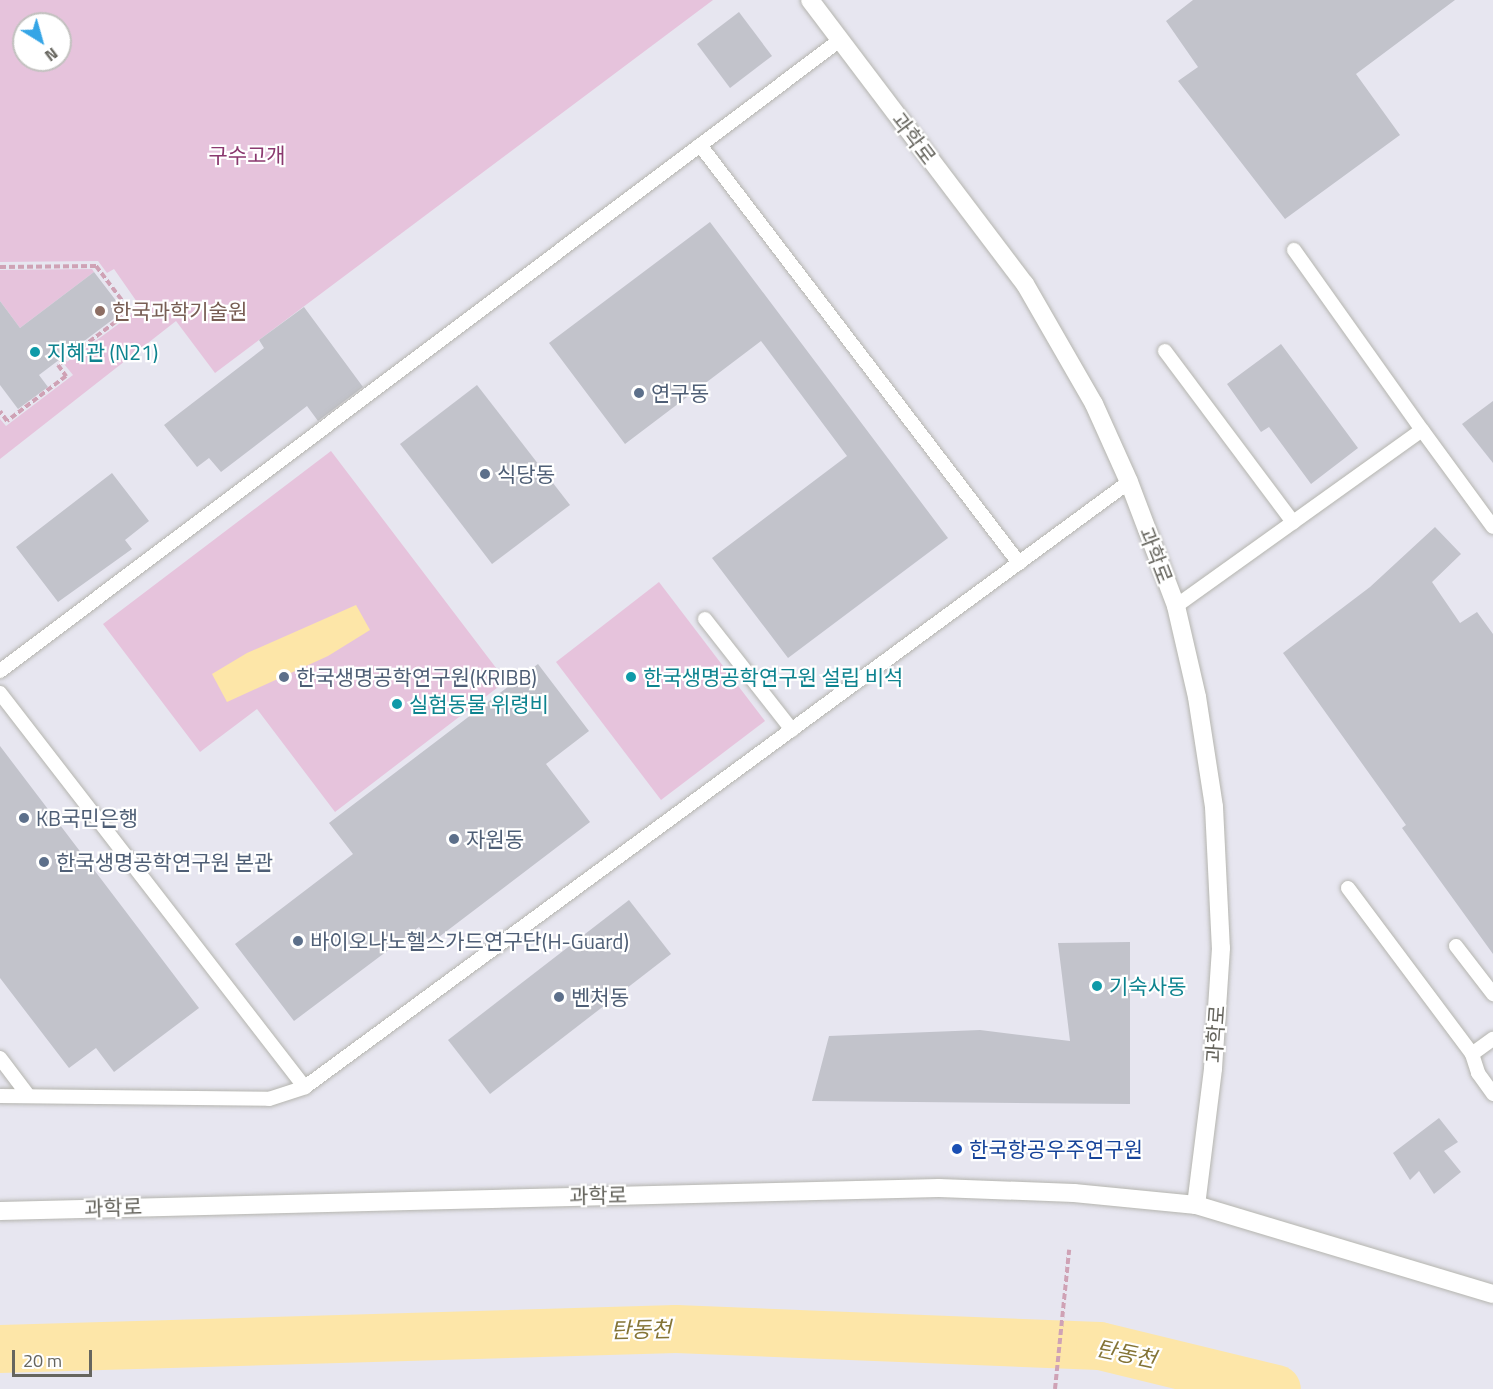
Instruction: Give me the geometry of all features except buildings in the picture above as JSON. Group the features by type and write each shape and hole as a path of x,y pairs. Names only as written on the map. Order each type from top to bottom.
{"main road":[{"name":"과학로","path":"810,0 1025,284 1094,404 1129,482 1176,606 1197,697 1214,807 1221,948 1213,1069 1197,1205"},
{"name":"과학로","path":"0,1211 939,1188 1074,1193 1197,1205 1493,1294"}],"lane":[{"path":"0,671 840,40"},
{"path":"700,145 1019,563"},
{"path":"1294,250 1493,527"},
{"path":"1165,351 1293,522"},
{"path":"1176,606 1422,430"},
{"path":"0,1096 269,1099 305,1087 1129,482"},
{"path":"705,618 792,730"},
{"path":"0,693 305,1087"},
{"path":"1348,888 1472,1054 1478,1073 1493,1094"},
{"path":"1456,946 1493,994"},
{"path":"1472,1054 1493,1039"},
{"path":"0,1058 28,1095"}],"path":[{"path":"0,267 96,266 130,311 58,365 66,376 7,421 0,411"},
{"path":"1055,1389 1069,1250"}],"green space":[{"name":"구수고개","path":"0,0 713,0 215,373 176,321 0,459 0,419 6,426 73,375 64,364 131,315 137,302 114,269 107,273 98,261 0,262"},
{"path":"92,269 94,272 20,328 0,301 0,270"},
{"path":"331,451 506,681 335,812 257,709 200,752 103,624"},
{"path":"659,582 765,721 661,800 556,662"}],"shaded area":[{"path":"356,605 370,630 328,656 227,702 212,674 247,653"}],"waterway":[{"name":"탄동천","path":"0,1349 676,1329 1100,1346 1277,1389"}],"place":[{"name":"한국과학기술원","path":"100,311"},
{"name":"지혜관 (N21)","path":"35,352"},
{"name":"연구동","path":"639,393"},
{"name":"식당동","path":"485,474"},
{"name":"한국생명공학연구원(KRIBB)","path":"284,677"},
{"name":"한국생명공학연구원 설립 비석","path":"631,677"},
{"name":"실험동물 위령비","path":"397,704"},
{"name":"KB국민은행","path":"24,818"},
{"name":"자원동","path":"454,839"},
{"name":"한국생명공학연구원 본관","path":"44,862"},
{"name":"바이오나노헬스가드연구단(H-Guard)","path":"298,941"},
{"name":"기숙사동","path":"1097,986"},
{"name":"벤처동","path":"559,997"},
{"name":"한국항공우주연구원","path":"957,1149"}]}
